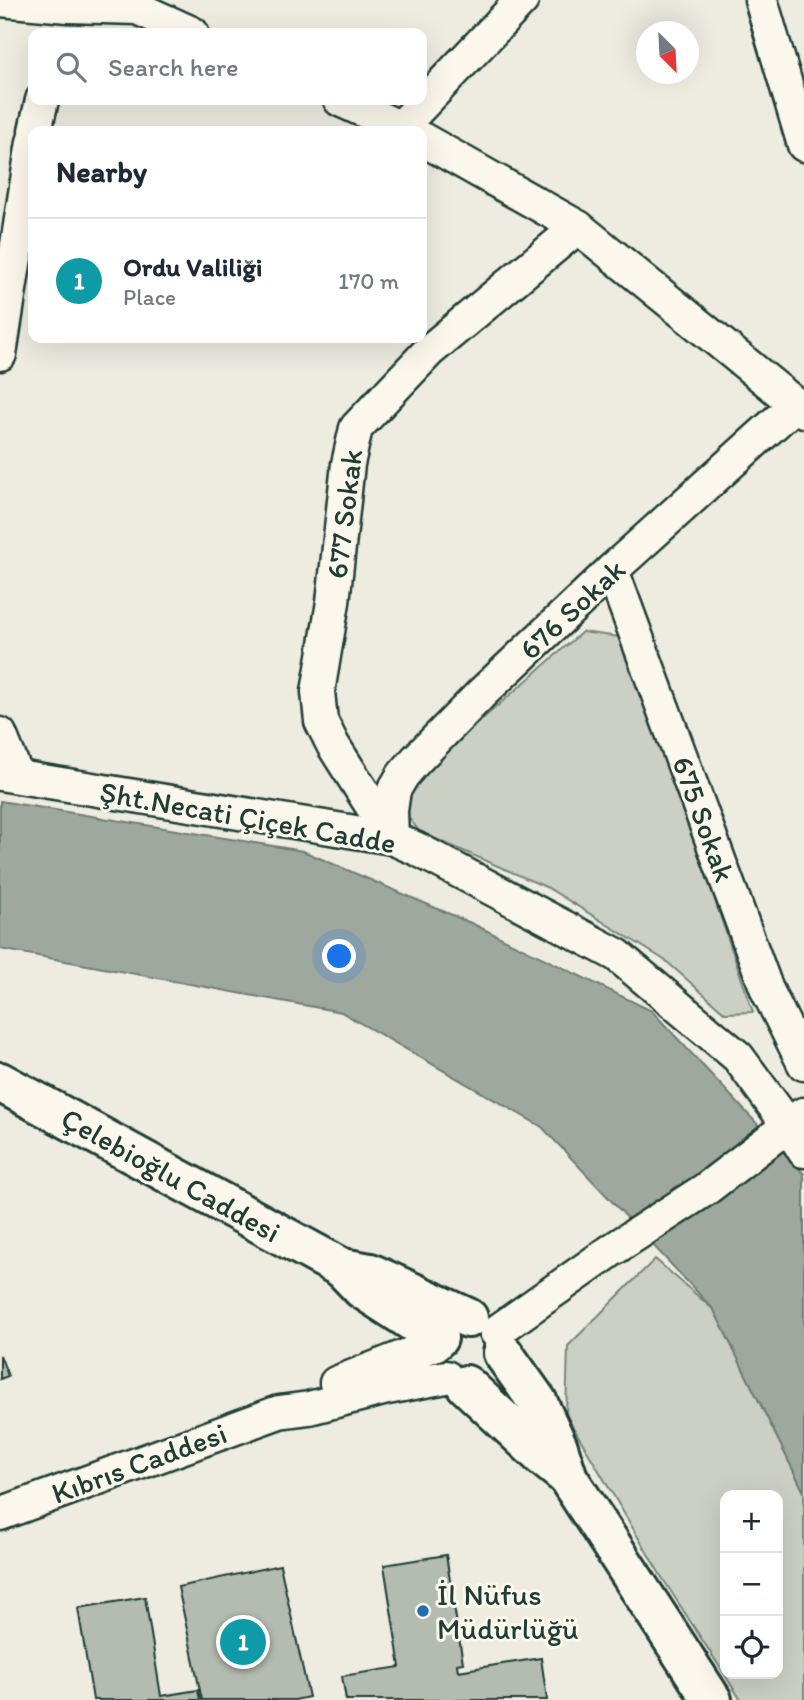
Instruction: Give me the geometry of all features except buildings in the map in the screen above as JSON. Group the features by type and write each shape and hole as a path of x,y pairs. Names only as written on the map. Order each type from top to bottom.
{"main road":[{"name":"Çelebioğlu Caddesi","path":"0,1082 342,1268 370,1273 468,1337"},
{"path":"468,1337 537,1401 558,1447 568,1478 712,1700"},
{"path":"456,1381 568,1478"}],"street":[{"path":"0,0 66,13 141,4 183,28"},
{"path":"415,126 522,0"},
{"path":"761,0 795,84 804,145"},
{"path":"351,105 397,126"},
{"path":"427,142 578,227 799,408"},
{"path":"0,354 28,198"},
{"name":"677 Sokak","path":"427,338 578,227"},
{"name":"677 Sokak","path":"392,838 333,745 321,721 318,692 333,602 348,464 356,428 417,345"},
{"name":"676 Sokak","path":"392,838 391,811 394,790 403,775 444,730 612,570 799,408"},
{"name":"675 Sokak","path":"612,570 767,990 804,1065"},
{"path":"0,734 9,775"},
{"name":"Şht.Necati Çiçek Cadde","path":"9,775 392,838 417,849 617,955 738,1057 799,1130"},
{"path":"456,1381 438,1367 435,1356 612,1251 799,1130"},
{"name":"Kıbrıs Caddesi","path":"0,1514 279,1412 309,1408 387,1388 456,1381 478,1384 487,1380 501,1363 468,1337 304,1395 279,1412"}],"shaded area":[{"path":"582,632 619,637 674,780 753,1012 725,1013 666,961 548,888 420,832 404,812 406,786"},
{"path":"0,801 303,851 473,924 652,1011 804,1174 804,1492 714,1310 542,1127 341,1012 0,949"},
{"path":"655,1259 714,1310 804,1492 804,1700 741,1700 727,1679 783,1679 783,1490 720,1490 720,1667 661,1576 566,1415 568,1346"}],"place":[{"name":"İl Nüfus Müdürlüğü","path":"423,1611"},
{"name":"Ordu Valiliği","path":"243,1642"}]}
